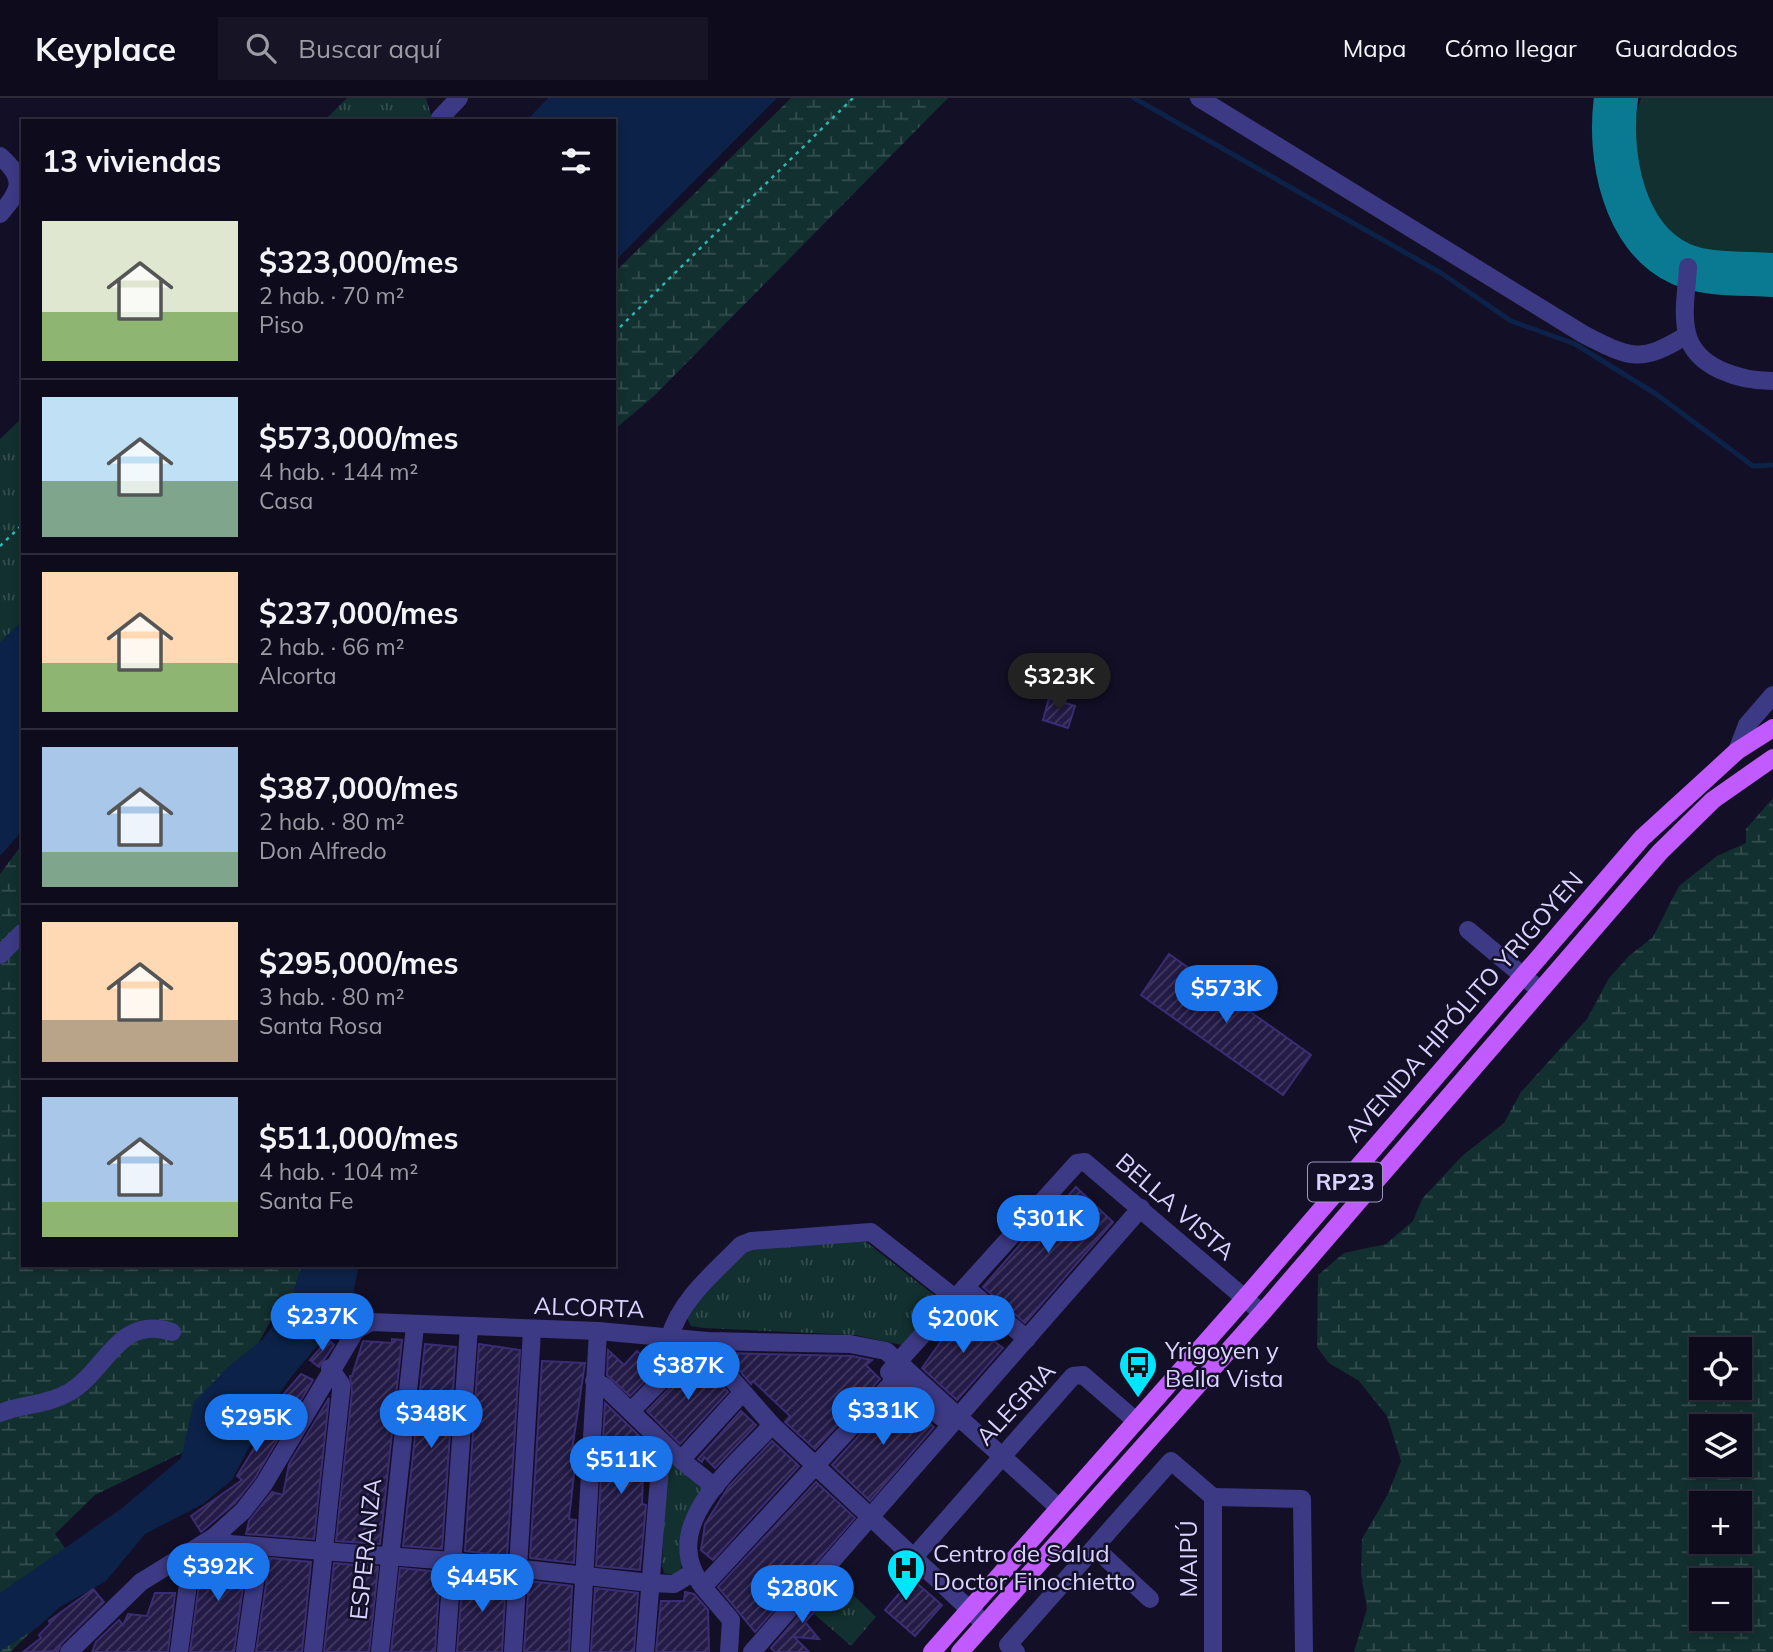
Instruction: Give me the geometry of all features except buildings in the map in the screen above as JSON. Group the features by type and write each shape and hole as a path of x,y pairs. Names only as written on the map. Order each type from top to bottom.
{"main road":[{"name":"AVENIDA HIPÓLITO YRIGOYEN","path":"932,1652 1244,1299 1642,838 1737,751 1773,728"},
{"name":"AVENIDA HIPÓLITO YRIGOYEN","path":"960,1652 1262,1313 1688,822 1732,786 1773,758"}],"street":[{"path":"435,98 440,118 459,98"},
{"path":"1199,98 1611,349 1635,356 1651,354 1687,335"},
{"path":"0,156 17,174 17,191 0,214"},
{"path":"1688,267 1687,335 1700,354 1721,372 1749,381 1773,381"},
{"path":"1737,751 1747,725 1773,695"},
{"path":"1468,930 1540,990"},
{"path":"0,955 21,934"},
{"name":"BELLA VISTA","path":"214,1536 230,1544 452,1561 650,1583 674,1584 698,1580 814,1467 892,1383 896,1372 960,1293 1077,1163 1086,1162 1262,1313"},
{"path":"772,1425 715,1487 691,1522 688,1560 698,1580 755,1648 1141,1208"},
{"path":"670,1336 679,1311 741,1245 751,1241 871,1232 1027,1339"},
{"name":"ALCORTA","path":"330,1368 364,1323 532,1331 598,1331 700,1340 850,1344 886,1351 896,1372 955,1421 1055,1512"},
{"name":"ESPERANZA","path":"380,1652 415,1326"},
{"path":"0,1412 65,1395 83,1384 122,1339 139,1329 156,1327 172,1332"},
{"path":"446,1652 469,1327"},
{"path":"513,1652 532,1331"},
{"path":"580,1652 598,1331"},
{"path":"631,1411 700,1340 742,1393 814,1467 985,1624"},
{"path":"69,1652 141,1581 186,1556 214,1536 253,1499 330,1368 341,1384 341,1391 313,1652"},
{"name":"ALEGRIA","path":"914,1557 1077,1374 1083,1375 1136,1420"},
{"path":"594,1381 715,1487"},
{"path":"681,1460 742,1393"},
{"path":"645,1652 662,1442"},
{"path":"1016,1652 1008,1645 1171,1461 1213,1497"},
{"name":"MAIPÚ","path":"1213,1652 1213,1497 1302,1499 1304,1652"},
{"path":"245,1652 260,1547"},
{"path":"1095,1548 1150,1599"},
{"path":"179,1652 189,1576 186,1556"},
{"path":"729,1652 732,1620"}],"path":[{"path":"616,331 853,98"},
{"path":"0,546 21,526"}],"green space":[{"path":"347,98 426,98 432,119 326,119"},
{"path":"791,98 948,98 654,396 616,428 616,271"},
{"path":"1641,98 1773,98 1773,259 1705,252 1688,246 1661,222 1642,177 1635,146 1635,120"},
{"path":"21,419 21,622 0,643 0,439"},
{"path":"1773,798 1773,1652 1354,1652 1367,1609 1361,1574 1362,1539 1388,1494 1401,1461 1387,1416 1359,1381 1329,1363 1317,1347 1318,1275 1344,1253 1386,1244 1413,1221 1422,1199 1462,1156 1504,1123 1521,1092 1587,1019 1609,978 1629,956 1653,937 1679,886 1717,856 1746,843 1746,829"},
{"path":"21,846 21,1267 352,1267 341,1316 284,1297 249,1360 194,1447 95,1495 55,1534 87,1579 10,1652 0,1652 0,874"},
{"path":"865,1241 934,1295 937,1310 902,1345 855,1335 703,1328 691,1326 686,1316 744,1250"},
{"path":"671,1461 702,1486 703,1492 685,1517 681,1571 677,1575 664,1573 662,1566 667,1465"},
{"path":"840,1582 876,1617 851,1646 814,1614"}],"water":[{"path":"548,98 777,98 616,260 616,119 528,119"},
{"path":"21,622 21,832 0,856 0,643"},
{"path":"301,1267 359,1267 348,1318 318,1345 292,1376 270,1407 232,1480 203,1504 145,1534 106,1581 60,1607 38,1627 0,1651 0,1593 121,1509 181,1458 194,1402 227,1368 263,1339 290,1302"}],"waterway":[{"path":"1134,98 1441,273 1511,321 1575,344 1656,394 1753,466 1773,465"}],"taxiway":[{"path":"1616,98 1614,120 1618,169 1624,193 1645,235 1661,252 1692,268 1773,275"}],"place":[{"name":"Yrigoyen y Bella Vista","path":"1138,1399"},
{"name":"Centro de Salud Doctor Finochietto","path":"906,1602"}]}
